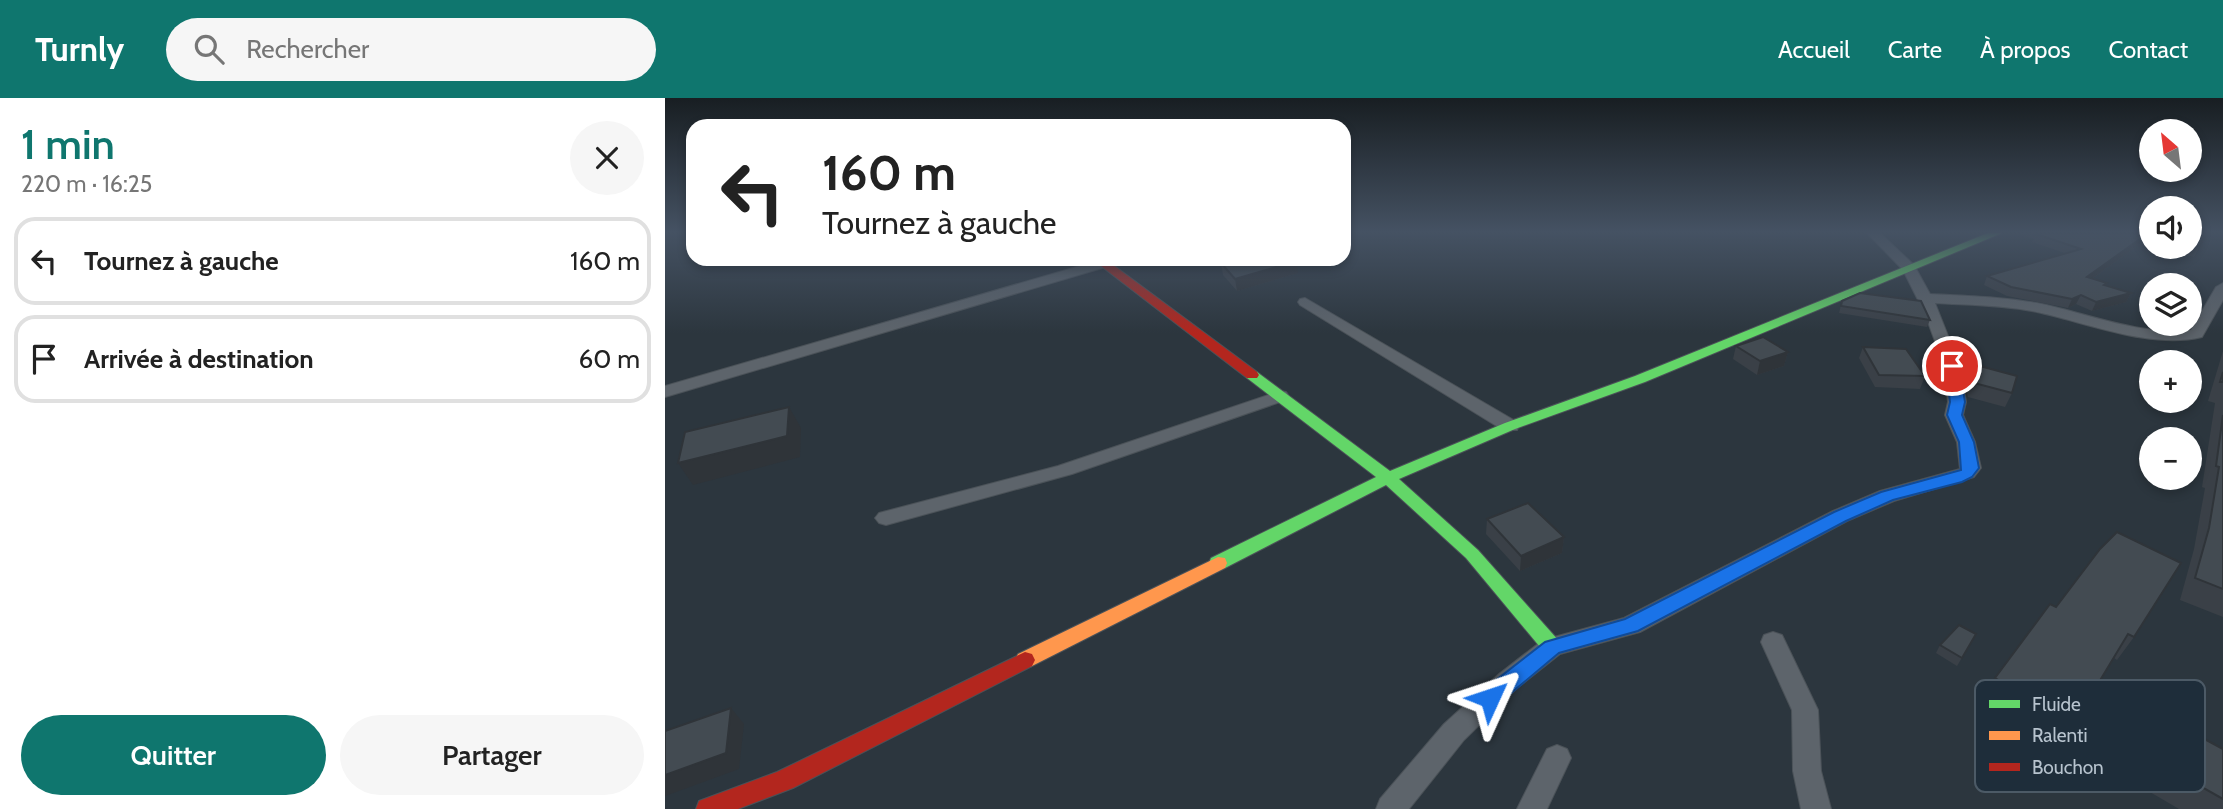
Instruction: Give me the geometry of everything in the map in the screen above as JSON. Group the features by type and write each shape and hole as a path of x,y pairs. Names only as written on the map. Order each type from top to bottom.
{"street":[{"path":"665,393 866,331 968,304 1085,266"},
{"path":"1108,266 1388,478 1472,554 1552,647"},
{"path":"708,809 785,780 1388,478 1510,426 1640,379 1914,266"},
{"path":"1391,809 1454,732 1508,681 1552,647 1631,625 1840,516 1887,496 1956,479 1967,473 1971,468 1966,442 1954,415 1957,402 1952,366 1926,298 1909,268"},
{"path":"1926,298 2026,306 2155,334 2188,337 2196,334 2223,288"},
{"path":"1305,302 1510,426"},
{"path":"886,518 1065,470 1280,397"},
{"path":"1773,642 1805,710 1807,771 1816,809"},
{"path":"1532,809 1557,758"}],"building":[{"path":"1224,266 1279,266 1235,279"},
{"path":"2021,266 2102,266 2087,277 2131,293 2096,302 2081,295 2072,299 2011,287 1987,276"},
{"path":"1860,293 1921,301 1930,320 1841,306 1842,301"},
{"path":"1763,337 1788,352 1760,361 1736,346"},
{"path":"1863,347 1906,349 1925,376 1879,375"},
{"path":"1976,365 2017,376 2012,393 1974,383 1972,374"},
{"path":"789,407 787,436 678,463 685,432"},
{"path":"2223,415 2223,589 2195,578 2209,528 2219,467 2216,466"},
{"path":"1528,503 1564,537 1521,556 1487,519"},
{"path":"2117,532 2181,563 2134,637 2128,634 2100,680 1995,678 2050,604 2056,607 2100,549"},
{"path":"1959,625 1976,634 1962,658 1940,645"},
{"path":"731,708 726,753 665,775 665,731"},
{"path":"2205,739 2223,749 2223,799 2205,789"}],"traffic: fast":[{"path":"1252,375 1388,478 1510,426 1640,379 1916,266"},
{"path":"1218,563 1388,478 1472,554 1552,647"}],"traffic: slow":[{"path":"1025,660 1218,563"}],"traffic: jam":[{"path":"1108,266 1252,375"},
{"path":"708,809 785,780 1025,660"}],"route":[{"path":"1490,698 1552,647 1631,625 1747,567 1840,516 1913,487 1956,479 1967,473 1971,468 1966,442 1954,415 1957,402 1952,366"}]}
